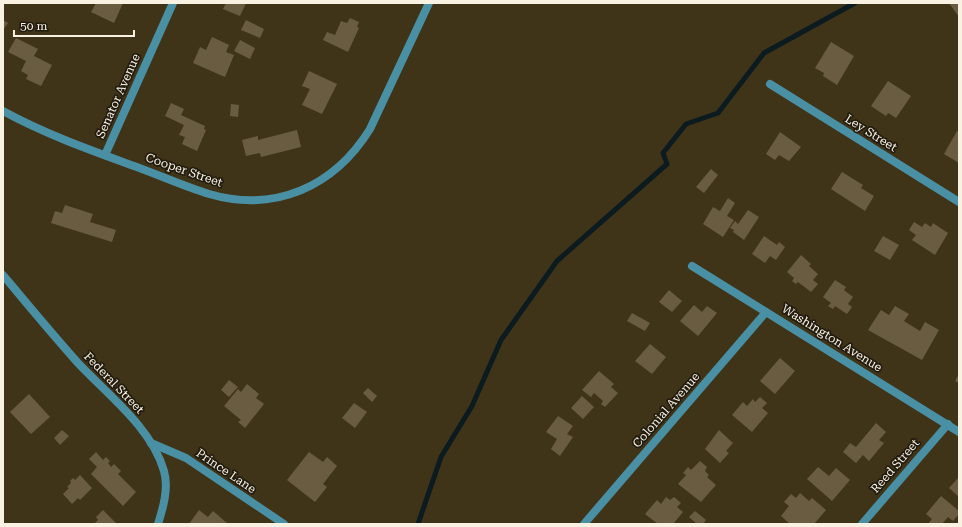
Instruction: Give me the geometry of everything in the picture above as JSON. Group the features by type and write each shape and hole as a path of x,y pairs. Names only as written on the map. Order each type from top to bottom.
{"street":[{"name":"Senator Avenue","path":"105,155 173,3"},
{"name":"Cooper Street","path":"3,111 36,128 186,186 230,198 250,200 272,199 308,187 338,168 362,142 370,129 429,3"},
{"name":"Ley Street","path":"770,84 959,202"},
{"name":"Washington Avenue","path":"692,266 959,432"},
{"name":"Federal Street","path":"3,275 102,389 132,417 151,443 161,462 166,477 165,495 158,524"},
{"name":"Colonial Avenue","path":"584,524 766,312"},
{"name":"Reed Street","path":"862,524 948,424"},
{"name":"Prince Lane","path":"151,443 186,458 284,524"}],"building":[{"path":"96,3 123,3 114,23 91,12"},
{"path":"226,3 246,3 240,16 223,9"},
{"path":"949,3 959,3 959,17"},
{"path":"350,18 359,22 357,27 359,28 348,52 323,40 327,32 335,35 341,21 347,23"},
{"path":"3,20 8,23 3,30"},
{"path":"246,20 264,29 260,38 241,30"},
{"path":"212,37 229,45 226,52 234,55 225,77 193,63 200,47 206,50"},
{"path":"16,38 38,49 34,56 52,65 41,86 26,79 28,75 21,71 26,61 8,52"},
{"path":"240,40 255,48 250,59 234,51"},
{"path":"831,42 854,56 837,85 823,76 824,73 815,68"},
{"path":"309,71 337,84 322,114 302,105 310,89 302,86"},
{"path":"888,81 911,96 896,118 888,113 886,116 871,106"},
{"path":"171,103 184,109 181,115 205,126 204,129 206,130 197,151 182,144 185,137 179,135 184,125 165,116"},
{"path":"231,104 239,105 238,117 230,116"},
{"path":"297,130 301,147 261,157 260,153 246,156 242,140 258,136 258,140"},
{"path":"957,131 959,132 959,163 944,154"},
{"path":"780,132 801,147 789,161 779,155 775,160 766,154"},
{"path":"711,169 718,175 704,193 696,187"},
{"path":"842,172 863,185 861,188 874,196 865,211 831,189"},
{"path":"728,198 735,203 727,216 734,220 723,237 703,224 713,207 720,211"},
{"path":"65,205 93,214 90,222 116,230 112,242 51,223 55,211 62,213"},
{"path":"748,210 759,217 744,240 730,228 735,221 738,224"},
{"path":"914,222 922,227 925,223 931,227 933,223 948,233 935,255 912,240 916,235 909,230"},
{"path":"764,236 777,245 779,242 785,247 776,260 770,256 765,263 752,254"},
{"path":"883,236 899,245 890,260 874,251"},
{"path":"801,255 811,264 809,266 818,274 813,280 818,284 811,292 798,282 796,284 792,281 794,278 787,272"},
{"path":"835,280 846,287 844,290 853,297 848,304 852,307 847,314 835,306 833,309 828,306 831,303 823,297"},
{"path":"669,290 682,301 672,312 659,302"},
{"path":"694,305 702,312 707,306 717,313 698,336 680,321"},
{"path":"895,306 909,314 904,321 920,331 925,322 939,330 922,360 868,330 881,310 889,315"},
{"path":"632,313 650,323 645,331 627,321"},
{"path":"650,344 666,357 652,374 635,361"},
{"path":"780,358 795,371 775,394 760,381"},
{"path":"599,371 614,384 611,387 618,393 605,407 601,404 603,401 594,393 591,397 582,390"},
{"path":"959,374 959,383 955,381"},
{"path":"229,380 238,387 229,397 221,390"},
{"path":"247,384 259,394 256,398 264,404 245,428 238,422 241,420 224,406 238,389 241,392"},
{"path":"368,388 377,396 372,402 363,393"},
{"path":"29,394 50,417 31,434 10,412"},
{"path":"582,396 594,407 583,419 571,408"},
{"path":"760,397 767,403 762,408 768,413 752,432 732,415 743,402 747,406 753,399 755,402"},
{"path":"354,403 367,412 355,428 342,418"},
{"path":"558,416 573,426 567,434 573,437 560,456 551,449 557,439 546,432"},
{"path":"876,423 886,432 879,440 884,443 869,461 863,455 856,463 843,452 850,443 856,447"},
{"path":"62,430 69,436 60,445 54,438"},
{"path":"719,430 733,443 726,451 729,453 720,463 705,449"},
{"path":"96,452 103,460 106,457 110,461 108,463 111,467 114,464 121,471 118,474 136,492 123,506 91,474 97,467 89,459"},
{"path":"309,452 323,462 327,457 337,466 323,484 327,487 315,502 287,480"},
{"path":"700,461 707,467 705,471 709,475 707,477 716,485 701,502 678,484 686,475 683,473 688,467 691,470"},
{"path":"818,467 829,476 836,468 850,480 832,501 807,479"},
{"path":"80,475 92,488 80,500 78,498 72,504 63,494 69,488 67,487 71,483 70,481 73,478 75,480"},
{"path":"959,477 959,497 949,488"},
{"path":"800,493 809,501 812,498 826,510 814,524 790,524 781,516 789,506 784,502 791,494 796,498"},
{"path":"941,496 959,511 959,514 953,521 948,517 942,524 928,524 932,519 926,514"},
{"path":"666,497 670,500 674,497 681,503 677,507 683,512 673,524 658,524 645,514 657,500 661,504"},
{"path":"103,510 117,524 94,524 98,520 96,517"},
{"path":"199,510 208,517 213,511 228,524 189,524"},
{"path":"695,511 706,520 703,524 697,524 689,517"}],"waterway":[{"path":"418,524 441,457 472,406 501,340 557,261 667,164 663,153 686,124 718,113 764,53 855,3"}]}
